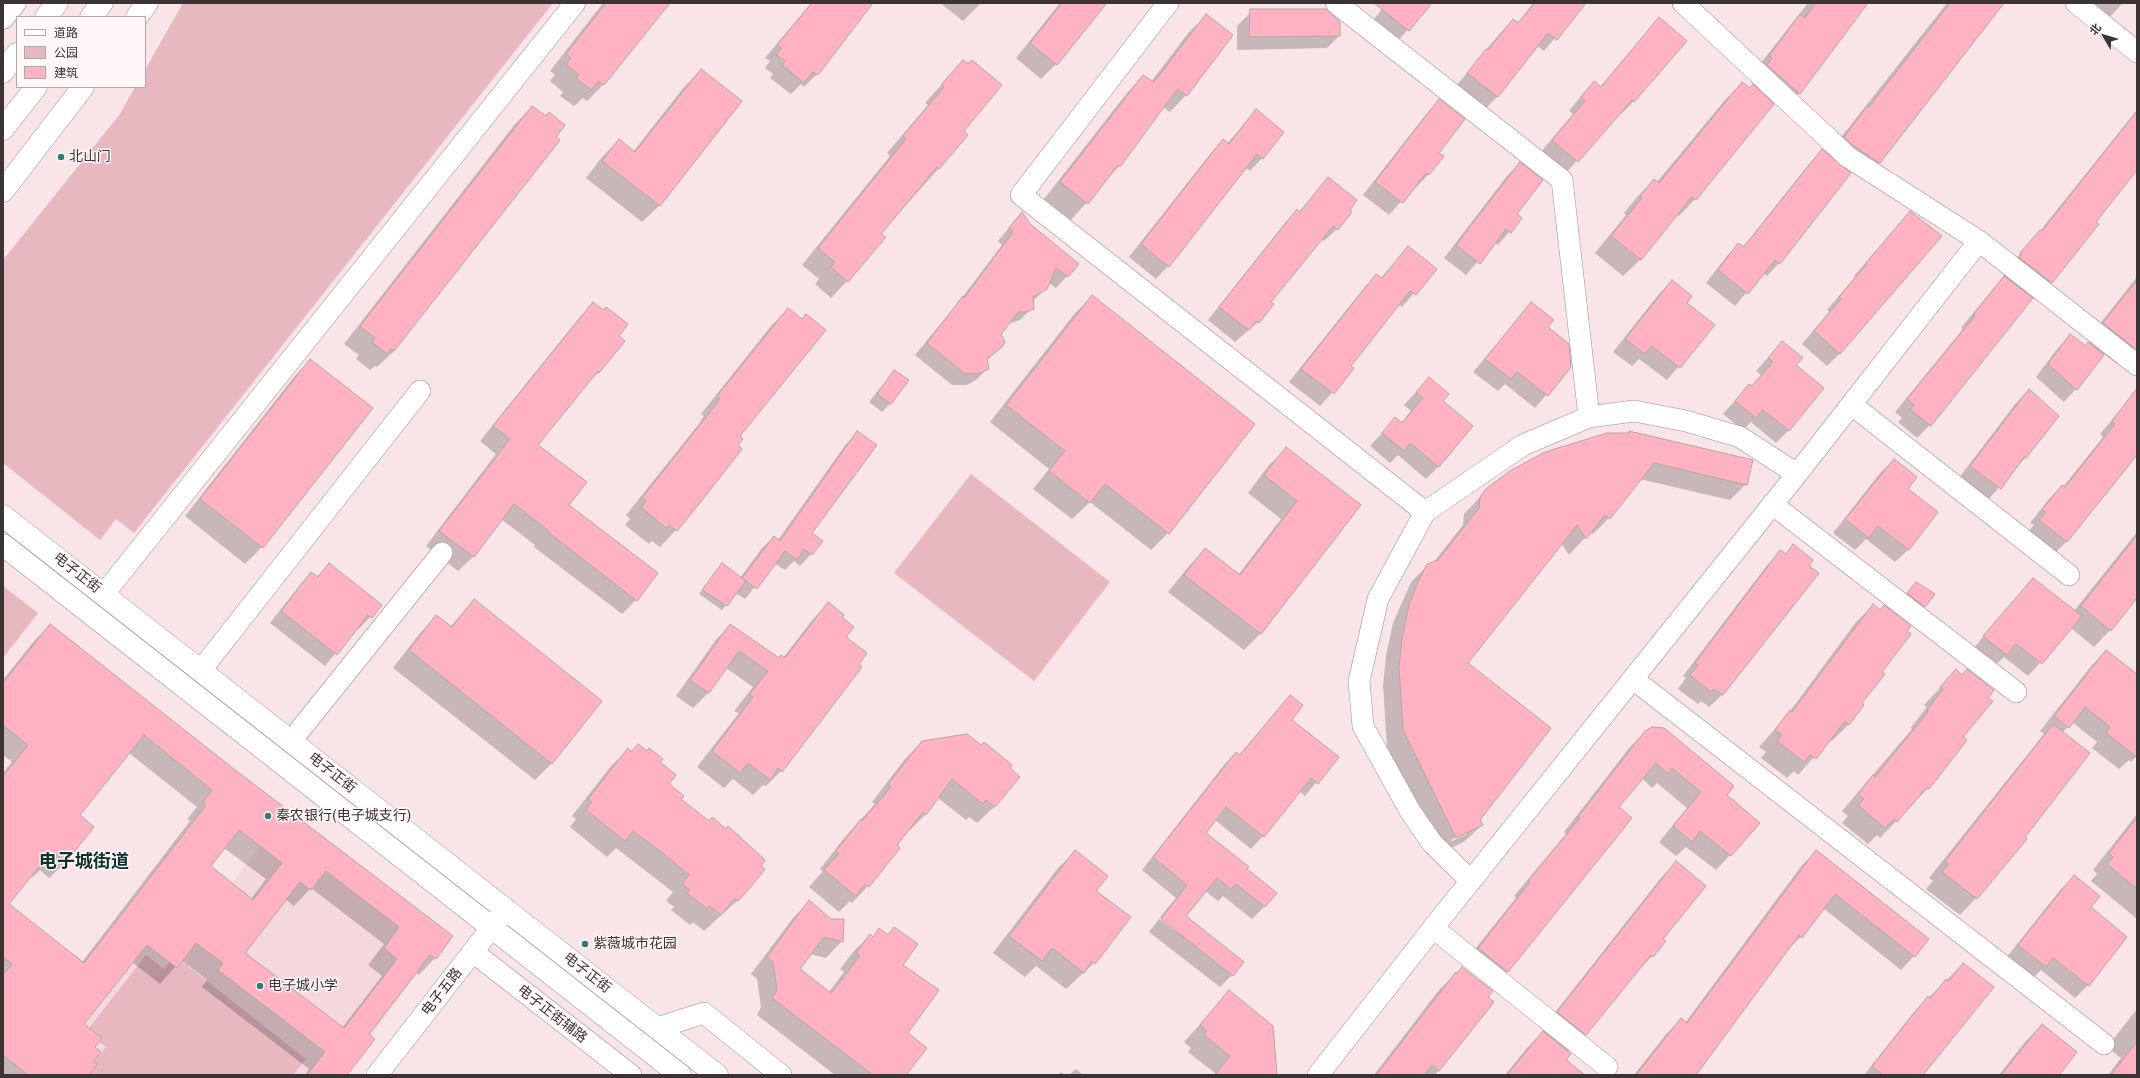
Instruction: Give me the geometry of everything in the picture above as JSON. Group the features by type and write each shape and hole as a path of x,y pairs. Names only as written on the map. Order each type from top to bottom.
{"main road":[{"path":"3,18 15,3"},
{"path":"47,16 57,3"},
{"path":"92,16 102,3"},
{"path":"138,16 147,3"},
{"path":"3,72 16,55"},
{"path":"3,129 35,88"},
{"path":"3,191 82,88"},
{"name":"电子正街","path":"3,516 716,1075"},
{"name":"电子正街","path":"3,545 493,927 680,1075"}],"street":[{"path":"104,594 575,3"},
{"path":"1168,3 1021,195 1425,512"},
{"path":"1336,3 1562,180 1589,417"},
{"path":"1683,3 1848,157 1979,241 2137,365"},
{"path":"2076,3 2137,52"},
{"path":"1318,1075 1433,928 1852,405 1979,241"},
{"path":"201,670 420,391"},
{"path":"1852,405 2069,575"},
{"path":"1471,881 1432,843 1410,811 1363,726 1360,681 1378,599 1425,512 1523,445 1589,417 1634,410 1686,421 1740,437 1797,474"},
{"path":"1772,504 2016,692"},
{"path":"291,741 442,553"},
{"path":"1633,679 2104,1044"},
{"name":"电子五路","path":"377,1075 506,909"},
{"path":"1433,928 1607,1067"},
{"name":"电子正街辅路","path":"473,952 630,1075"},
{"path":"657,1028 704,1013 780,1075"}],"shaded area":[{"name":"电子城小学","path":"285,815 442,938 344,1075 68,1075 76,1034 174,908 198,926"}],"green space":[{"path":"183,3 553,3 134,533 116,519 100,540 3,463 3,260 120,114 134,88 146,88 146,68"},
{"path":"971,474 1110,582 1034,681 894,573"},
{"path":"3,586 38,613 3,658"},
{"path":"146,955 164,969 175,956 306,1059 293,1075 84,1075 106,1047 86,1032"}],"building":[{"path":"606,3 670,3 604,85 599,81 591,90 576,78 579,75 566,64 571,58 566,54"},
{"path":"812,3 873,3 818,75 813,72 804,83 782,65 785,61 776,55 782,48 777,45"},
{"path":"1062,3 1107,3 1057,65 1030,43"},
{"path":"1374,3 1432,3 1409,31"},
{"path":"1535,3 1586,3 1557,40 1548,33 1498,97 1467,73 1513,19 1518,23"},
{"path":"1816,3 1868,3 1800,94 1767,65 1772,58 1769,56 1800,14 1805,18"},
{"path":"1950,3 2004,3 1880,163 1855,147 1844,137"},
{"path":"1250,9 1326,9 1340,22 1340,36 1249,37"},
{"path":"1206,14 1233,35 1187,96 1178,89 1120,167 1118,165 1088,204 1060,182 1143,75 1154,82"},
{"path":"1659,17 1687,41 1634,102 1632,100 1578,162 1552,140 1585,101 1581,97 1594,81 1601,87"},
{"path":"963,60 968,64 972,60 1002,85 964,131 968,135 939,169 937,167 881,234 886,237 848,282 831,267 835,262 818,248 906,139 903,136 944,87 941,85"},
{"path":"701,69 742,101 660,206 602,161 619,139 635,152"},
{"path":"1742,82 1750,88 1753,84 1774,104 1696,200 1692,197 1641,260 1611,236 1642,198 1640,196 1654,179 1659,183"},
{"path":"1439,99 1465,119 1439,153 1444,156 1429,175 1426,173 1403,203 1375,182"},
{"path":"532,106 546,116 549,112 565,125 556,137 560,140 394,351 391,349 387,354 372,342 375,338 360,326"},
{"path":"1256,109 1284,132 1263,159 1257,154 1169,267 1141,244 1223,139 1229,144"},
{"path":"2137,111 2137,170 2096,222 2099,224 2052,283 2019,257 2022,254 2020,253 2040,230 2042,231"},
{"path":"1822,149 1851,173 1780,264 1775,260 1748,294 1718,270 1738,243 1744,247"},
{"path":"1520,162 1543,180 1517,214 1522,218 1511,233 1506,229 1480,264 1456,245"},
{"path":"1328,177 1357,200 1350,210 1352,212 1338,230 1333,226 1271,302 1274,304 1259,323 1256,321 1249,330 1219,307 1297,209 1300,212"},
{"path":"1910,211 1942,236 1840,354 1814,331 1841,299 1839,297 1867,264 1866,263"},
{"path":"1022,212 1030,224 1079,264 1068,277 1056,268 1047,289 1033,297 1034,309 1025,312 1018,312 1001,334 1005,342 1002,347 987,359 989,369 980,373 965,374 927,343 963,296 964,298 1013,232 1009,228"},
{"path":"1408,246 1437,269 1416,295 1410,291 1351,366 1354,368 1334,394 1301,369 1376,274 1382,278"},
{"path":"2004,276 2033,298 1931,426 1910,409 1914,405 1907,399 1975,316 1973,315"},
{"path":"1672,280 1692,296 1687,303 1715,325 1680,368 1652,346 1645,354 1625,339"},
{"path":"2137,280 2137,350 2103,323"},
{"path":"1092,295 1255,424 1169,534 1105,484 1090,503 1049,471 1065,451 1006,405"},
{"path":"593,302 603,310 606,307 628,324 619,336 625,341 599,373 598,371 538,445 587,482 569,505 658,573 637,601 514,504 474,557 439,531 510,439 493,426"},
{"path":"1531,302 1554,320 1548,327 1569,344 1571,367 1548,396 1517,372 1511,379 1485,359"},
{"path":"788,308 802,319 806,314 826,330 740,436 743,439 738,445 742,449 699,504 677,531 669,525 666,528 641,507 646,501 642,498 720,399 717,396"},
{"path":"2070,334 2086,346 2088,342 2104,355 2077,390 2048,364"},
{"path":"1782,341 1803,358 1796,365 1824,388 1789,431 1763,410 1756,418 1735,401 1749,384 1752,386 1773,362 1768,358"},
{"path":"310,359 373,408 263,548 200,499"},
{"path":"894,370 909,380 891,404 877,394"},
{"path":"1429,377 1449,394 1443,401 1473,426 1439,467 1410,443 1404,451 1382,433 1395,417 1402,423 1423,398 1416,392"},
{"path":"2137,388 2137,455 2067,542 2039,520 2046,512 2042,510 2062,485 2065,487 2115,424 2112,421"},
{"path":"2029,389 2059,416 2026,458 2024,457 2001,489 1970,466"},
{"path":"857,431 877,445 812,533 823,541 812,555 804,549 797,560 785,551 757,589 742,578 774,536 780,541"},
{"path":"1629,431 1753,460 1747,485 1654,463 1610,519 1605,515 1586,539 1577,525 1468,663 1551,728 1480,820 1483,825 1456,838 1403,730 1399,668 1402,638 1409,605 1417,584 1427,564 1438,560 1479,508 1480,497 1487,488 1510,471 1545,452 1607,433 1629,433"},
{"path":"1286,447 1361,505 1261,634 1184,575 1205,548 1240,575 1297,501 1264,475"},
{"path":"1894,459 1917,477 1908,489 1938,512 1909,550 1878,526 1869,538 1845,519"},
{"path":"2137,535 2137,598 2111,631 2081,606"},
{"path":"1793,544 1813,560 1809,566 1819,573 1723,695 1714,689 1711,692 1690,675 1698,665 1695,663 1780,550 1786,554"},
{"path":"329,563 382,605 372,618 368,615 337,655 281,611 311,572 318,577"},
{"path":"722,563 746,581 727,606 702,590"},
{"path":"2033,578 2082,616 2042,664 2016,644 2007,655 1983,636"},
{"path":"1916,582 1935,594 1925,607 1907,593"},
{"path":"474,599 602,701 552,764 409,650 436,615 452,627"},
{"path":"828,602 844,615 842,617 854,627 846,637 867,653 859,664 862,667 782,772 778,768 770,780 748,763 740,773 712,751 753,697 749,695 768,671 739,651 709,693 690,680 730,624 779,658 781,655 785,658"},
{"path":"1873,604 1880,610 1884,605 1911,626 1907,631 1911,634 1882,672 1885,674 1862,703 1864,705 1849,725 1845,721 1816,759 1810,755 1804,762 1777,741 1782,735 1775,730 1790,710 1792,712"},
{"path":"50,624 230,766 453,936 436,959 430,955 369,1034 375,1039 347,1075 307,1075 325,1052 218,970 223,963 196,943 177,968 147,945 84,1024 102,1038 95,1047 101,1052 94,1061 97,1064 89,1075 28,1075 3,1055 3,975 12,964 3,957 3,776 28,745 3,725 3,683","holes":["144,735 212,790 203,802 206,805 84,963 9,904 46,858 50,862 56,854 66,862 94,827 80,815","239,830 282,863 253,900 211,866","326,871 399,927 384,948 397,959 344,1028 245,953 300,882 311,890"]},
{"path":"2106,650 2137,674 2137,757 2106,733 2110,727 2085,707 2069,728 2054,716"},
{"path":"1956,669 1962,675 1967,669 1994,690 1988,698 1993,701 1963,737 1967,740 1929,789 1927,787 1897,822 1894,819 1885,828 1858,805 1864,799 1858,794 1873,775 1875,777 1928,712 1927,710 1943,689 1940,687"},
{"path":"1290,695 1303,705 1292,720 1339,757 1318,784 1311,778 1264,837 1226,807 1206,833 1249,867 1247,869 1277,893 1265,907 1236,884 1231,889 1217,878 1186,916 1244,962 1233,976 1161,919 1187,885 1153,857 1236,752 1240,755"},
{"path":"2053,724 2090,753 2025,837 2027,839 1977,899 1942,872 1949,864 1945,861"},
{"path":"1652,727 1664,728 1734,786 1727,795 1760,823 1731,856 1700,831 1692,842 1673,826 1701,792 1672,768 1668,774 1656,763 1619,807 1632,818 1508,972 1478,948 1530,882 1528,881 1580,818 1578,817 1645,731"},
{"path":"967,734 981,745 984,742 1012,765 1010,768 1020,777 995,807 986,800 983,804 952,779 926,815 923,812 897,845 900,848 869,887 865,884 856,896 824,870 839,854 836,851 861,819 863,820 891,787 888,784 922,741"},
{"path":"638,744 647,751 649,748 663,759 660,762 676,775 669,784 684,796 681,799 709,821 712,817 726,829 728,826 765,860 761,866 765,869 754,883 738,901 735,898 721,915 710,906 707,909 687,893 690,890 682,884 689,875 664,854 633,831 625,841 586,810 592,802 588,799 628,748 631,752"},
{"path":"2137,818 2137,889 2107,864 2113,857 2109,853"},
{"path":"1075,850 1108,876 1096,891 1131,917 1095,964 1092,961 1084,973 1052,948 1042,961 1009,936"},
{"path":"1816,850 1929,939 1915,957 1835,894 1802,938 1799,935 1696,1075 1636,1075 1681,1018 1687,1023"},
{"path":"1676,861 1706,886 1663,939 1666,941 1653,957 1651,955 1586,1035 1557,1012"},
{"path":"2074,875 2100,896 2091,907 2127,937 2089,986 2053,958 2046,967 2018,945"},
{"path":"809,900 831,919 844,919 843,942 824,937 800,969 831,993 860,956 856,953 870,934 873,937 879,928 888,935 894,927 918,944 903,965 939,990 908,1033 927,1048 906,1075 873,1075 772,998 777,990 773,962 767,957"},
{"path":"1963,963 1994,987 1923,1075 1883,1075 1872,1066 1928,996 1931,998 1946,979 1949,981"},
{"path":"1462,967 1493,991 1488,997 1494,1002 1479,1021 1439,1071 1432,1065 1424,1075 1376,1075 1456,972 1457,973"},
{"path":"1229,990 1273,1026 1277,1075 1215,1075 1230,1056 1204,1035 1207,1031 1200,1025"},
{"path":"2042,1024 2077,1052 2059,1075 2001,1075"},
{"path":"1543,1031 1571,1054 1566,1060 1585,1075 1507,1075"},
{"path":"2137,1041 2137,1075 2111,1075"}],"place":[{"name":"北山门","path":"61,157"},
{"name":"秦农银行(电子城支行)","path":"268,816"},
{"name":"紫薇城市花园","path":"585,944"},
{"name":"电子城小学","path":"260,986"}],"district":[{"name":"电子城街道","path":"84,862"}]}
